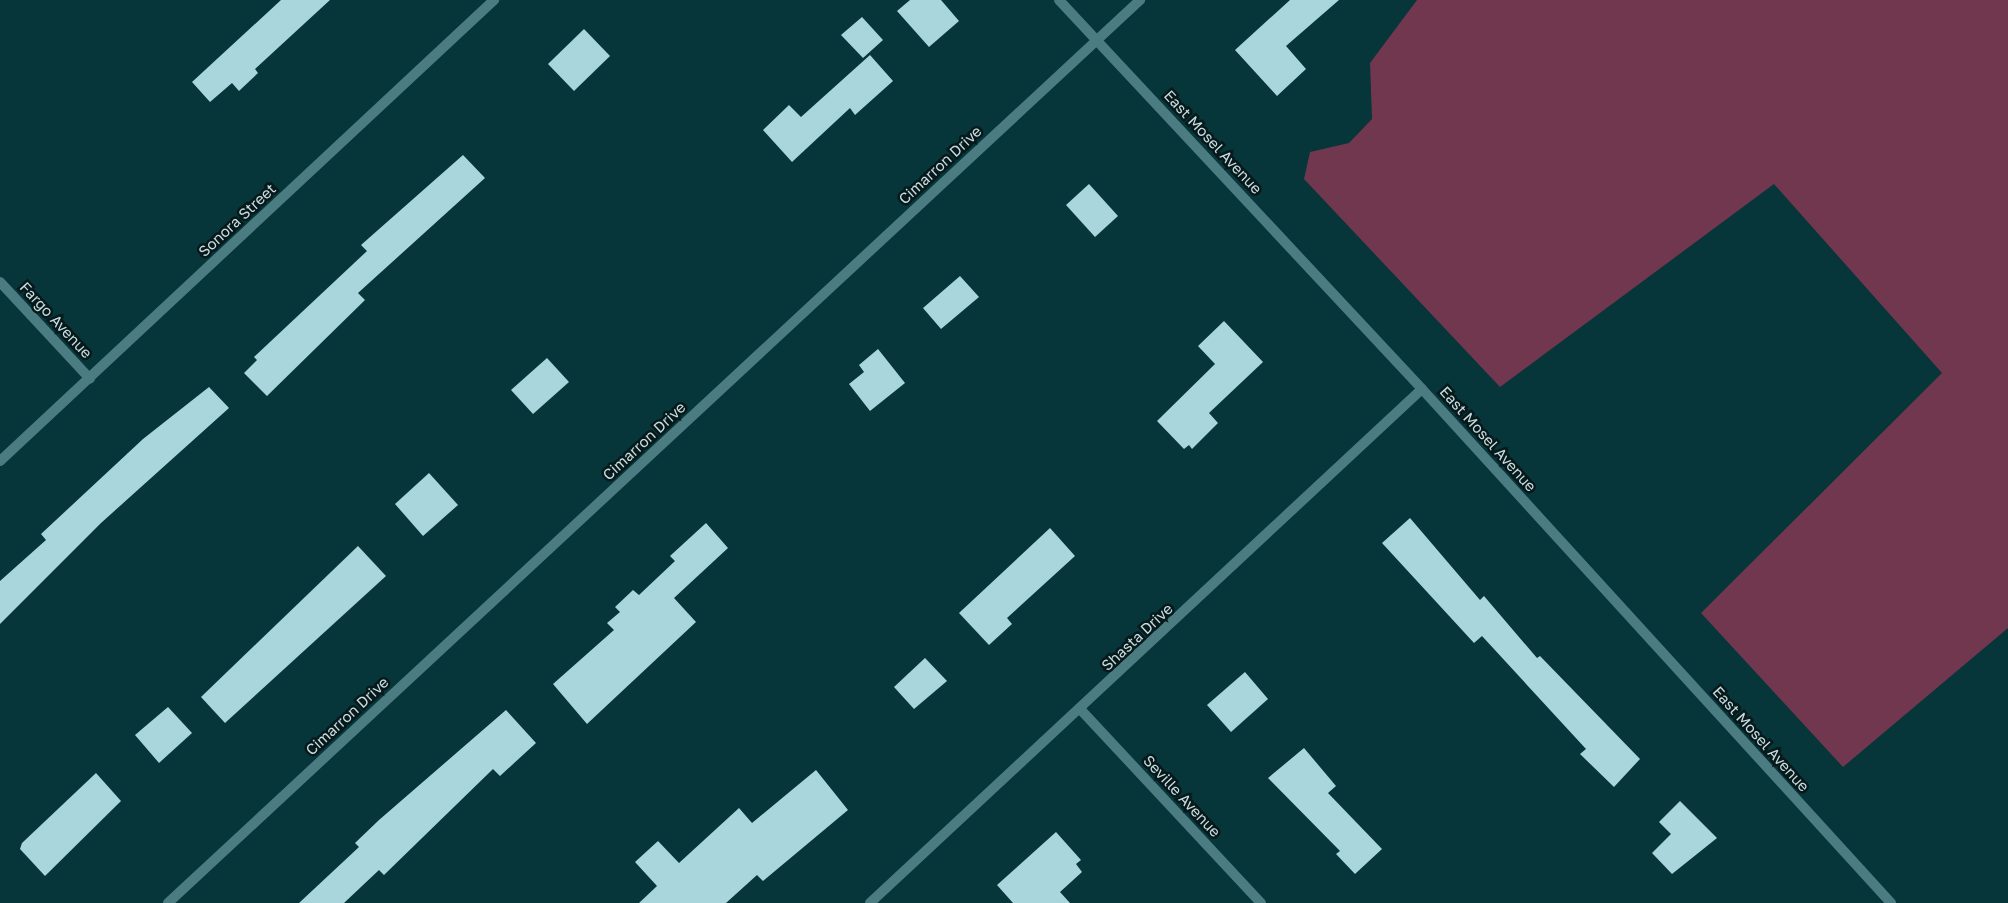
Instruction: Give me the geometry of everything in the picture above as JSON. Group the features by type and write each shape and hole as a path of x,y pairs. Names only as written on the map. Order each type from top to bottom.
{"street":[{"name":"Sonora Street","path":"0,460 90,379 494,0"},
{"name":"East Mosel Avenue","path":"1059,0 1422,389 1890,903"},
{"name":"Cimarron Drive","path":"168,903 1140,0"},
{"name":"Fargo Avenue","path":"0,282 90,379"},
{"name":"Shasta Drive","path":"870,903 1081,710 1422,389"},
{"name":"Seville Avenue","path":"1081,710 1261,903"}],"shaded area":[{"path":"1417,0 2008,0 2008,628 1843,767 1701,613 1942,373 1774,184 1500,387 1304,179 1310,152 1349,143 1372,119 1370,63"}],"building":[{"path":"281,0 330,0 255,69 258,73 239,91 232,83 210,102 192,82"},
{"path":"910,0 941,0 959,21 929,47 897,11"},
{"path":"1290,0 1339,0 1286,46 1306,69 1277,96 1235,50"},
{"path":"862,17 883,40 863,58 841,35"},
{"path":"584,29 610,56 574,91 548,64"},
{"path":"870,55 893,81 855,115 850,108 792,162 763,130 789,105 801,117"},
{"path":"463,155 485,178 358,293 365,300 267,396 244,373 257,360 254,357 367,251 361,245"},
{"path":"1089,184 1118,216 1095,237 1066,205"},
{"path":"960,276 979,297 941,329 923,308"},
{"path":"1224,321 1263,362 1209,413 1218,423 1192,449 1189,445 1184,449 1157,421 1215,364 1198,346"},
{"path":"878,349 905,383 870,411 849,384 864,372 859,365"},
{"path":"547,358 569,382 533,414 511,390"},
{"path":"209,387 229,408 101,523 0,624 0,581 46,540 41,534 143,439"},
{"path":"429,473 458,505 423,536 395,504"},
{"path":"1410,518 1480,600 1484,596 1537,658 1540,656 1640,759 1614,787 1580,754 1586,749 1482,636 1474,643 1382,543"},
{"path":"706,523 728,548 674,598 696,622 587,724 553,684 614,630 607,623 620,612 615,607 633,590 639,595 675,561 670,556"},
{"path":"1050,528 1075,556 1007,618 1012,624 989,645 959,613"},
{"path":"358,546 386,576 225,723 201,697"},
{"path":"925,658 947,681 914,709 894,687"},
{"path":"1245,672 1268,699 1231,732 1207,705"},
{"path":"168,707 192,733 159,763 135,735"},
{"path":"506,710 536,743 500,776 493,769 384,875 379,870 344,903 299,903 359,847 355,843 379,820"},
{"path":"1304,748 1336,786 1328,793 1382,849 1355,874 1336,854 1340,851 1268,778"},
{"path":"816,770 848,810 763,881 757,875 726,903 639,903 657,886 635,862 658,841 679,863 739,808 752,823"},
{"path":"96,773 121,801 45,876 20,849 22,843"},
{"path":"1680,801 1717,838 1672,874 1652,853 1671,834 1659,822"},
{"path":"1056,832 1081,860 1076,864 1082,872 1060,892 1070,903 1013,903 997,885"}]}
